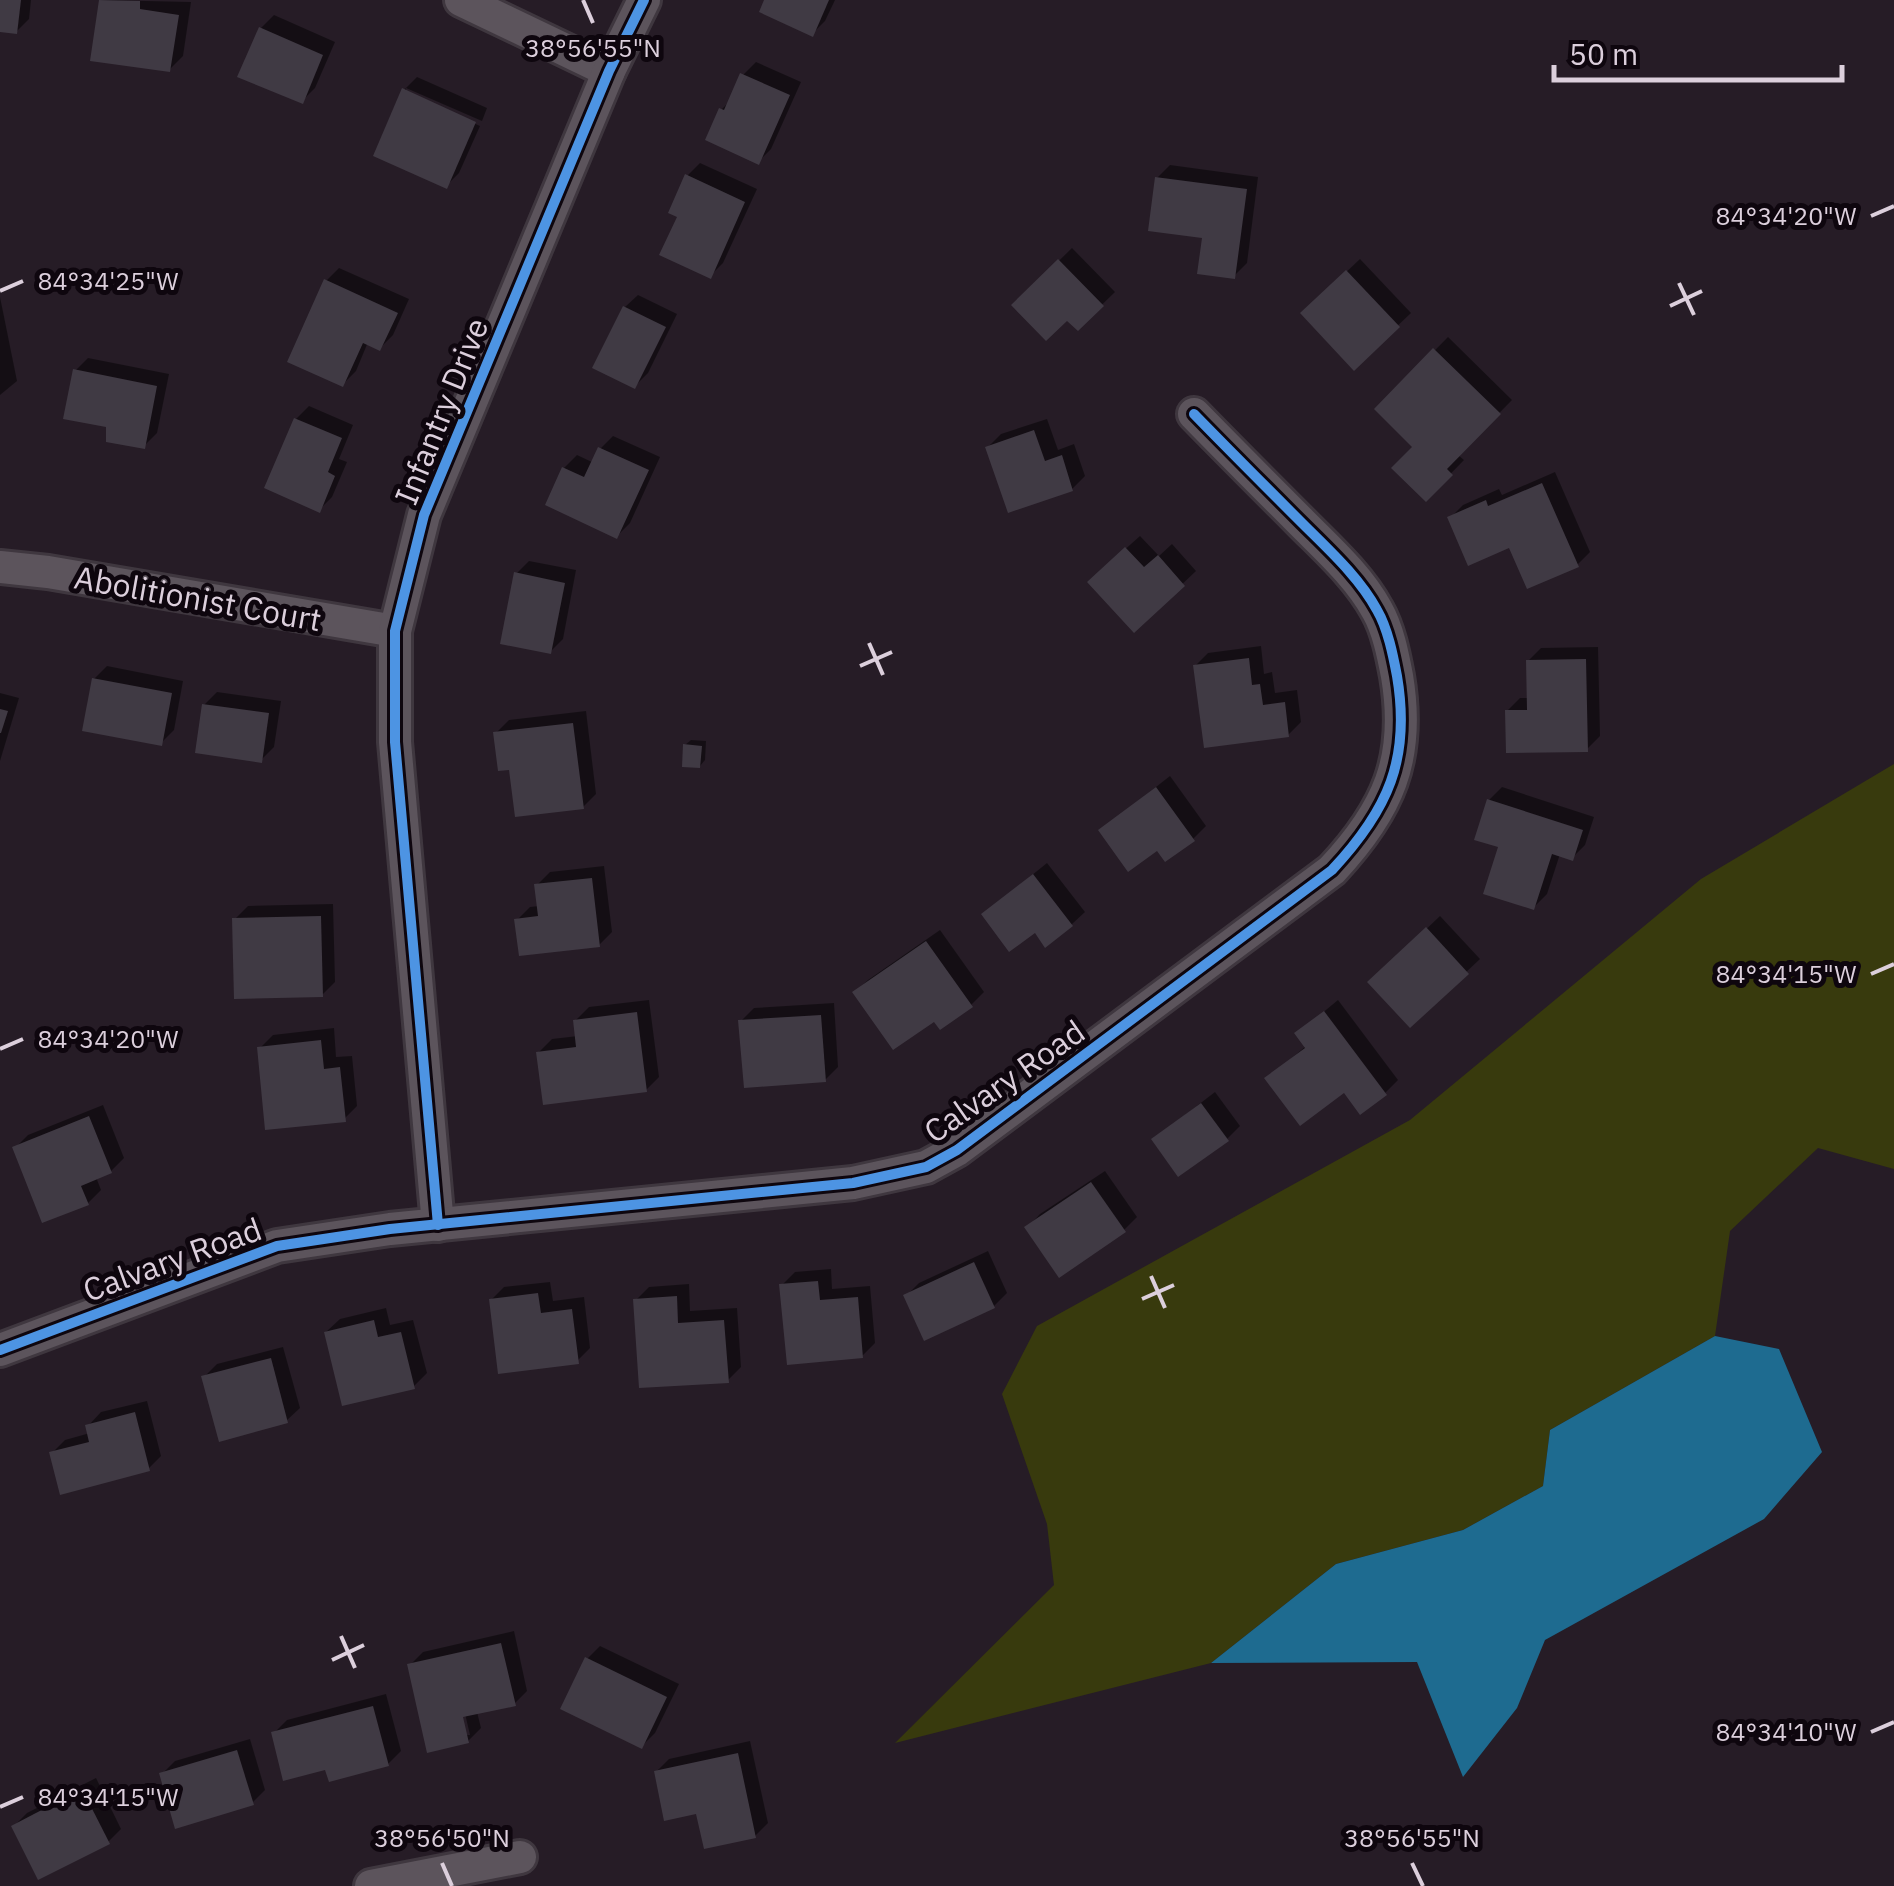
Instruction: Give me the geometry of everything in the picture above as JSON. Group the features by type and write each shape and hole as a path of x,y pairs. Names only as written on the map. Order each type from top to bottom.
{"street":[{"path":"461,0 610,71"},
{"name":"Infantry Drive","path":"438,1225 394,742 395,631 424,515 610,71 644,0"},
{"name":"Calvary Road","path":"0,1350 277,1246 438,1225 853,1183 926,1166 957,1150 1332,870 1365,835 1387,796 1400,750 1402,704 1394,654 1378,612 1348,570 1194,414"},
{"name":"Abolitionist Court","path":"0,567 395,631"},
{"path":"371,1886 520,1858"}],"shaded area":[{"path":"1894,764 1894,1169 1818,1148 1730,1231 1715,1336 1550,1430 1543,1486 1463,1530 1336,1564 1211,1663 895,1743 1054,1585 1047,1524 1002,1394 1037,1326 1410,1120 1701,879"}],"water":[{"path":"1715,1336 1779,1349 1822,1452 1764,1519 1545,1640 1517,1708 1463,1777 1417,1662 1211,1663 1336,1564 1463,1530 1543,1486 1550,1430"}],"building":[{"path":"0,0 21,0 17,34 0,32"},
{"path":"99,0 140,1 140,9 179,15 170,72 90,61"},
{"path":"764,0 829,0 813,37 759,12"},
{"path":"259,27 323,55 303,104 237,77"},
{"path":"740,73 790,95 759,165 705,140"},
{"path":"402,88 476,122 447,189 373,156"},
{"path":"685,174 745,202 711,279 659,255 677,217 668,213"},
{"path":"1155,177 1247,189 1235,279 1197,274 1202,238 1148,231"},
{"path":"1058,259 1104,306 1078,331 1067,321 1046,341 1011,305"},
{"path":"1346,270 1400,327 1354,371 1300,313"},
{"path":"324,279 398,313 380,351 363,343 343,387 287,362"},
{"path":"623,306 666,327 635,389 592,368"},
{"path":"1433,348 1501,414 1447,469 1453,475 1426,502 1391,468 1412,447 1374,409"},
{"path":"73,369 157,386 145,449 106,442 106,427 63,419"},
{"path":"294,418 342,438 328,472 335,476 320,513 264,488"},
{"path":"1034,430 1045,461 1062,455 1073,491 1008,513 985,447"},
{"path":"598,447 649,470 617,539 545,505 562,467 584,477"},
{"path":"1542,483 1579,567 1527,589 1509,548 1468,566 1447,517 1486,500 1488,506"},
{"path":"1125,547 1144,567 1158,555 1185,586 1134,633 1087,582"},
{"path":"514,572 565,583 551,654 500,644"},
{"path":"1249,658 1252,685 1260,684 1263,705 1285,702 1289,737 1204,748 1193,665"},
{"path":"1586,659 1588,752 1506,753 1505,710 1527,710 1526,660"},
{"path":"92,678 172,693 162,746 82,731"},
{"path":"202,704 269,713 262,763 195,753"},
{"path":"0,709 8,711 1,733 0,733"},
{"path":"573,723 584,809 515,817 509,770 498,771 493,732"},
{"path":"683,744 702,746 700,768 682,767"},
{"path":"1156,787 1195,841 1165,862 1157,851 1128,872 1098,830"},
{"path":"1487,799 1583,830 1573,861 1552,854 1534,910 1483,894 1498,847 1474,840"},
{"path":"1033,874 1073,926 1045,948 1035,933 1009,952 981,914"},
{"path":"592,878 600,947 519,956 514,919 538,916 534,884"},
{"path":"321,916 323,997 234,999 232,918"},
{"path":"1426,927 1469,974 1410,1028 1367,982"},
{"path":"926,941 973,1007 940,1030 934,1022 893,1050 852,992"},
{"path":"1324,1011 1387,1095 1360,1115 1344,1093 1300,1126 1264,1078 1305,1048 1294,1033"},
{"path":"637,1012 647,1092 543,1105 536,1052 576,1047 573,1020"},
{"path":"821,1015 826,1082 744,1088 738,1020"},
{"path":"321,1040 324,1069 340,1067 346,1122 265,1130 257,1047"},
{"path":"1201,1103 1229,1141 1178,1177 1151,1139"},
{"path":"89,1116 112,1173 81,1186 89,1205 42,1223 12,1147"},
{"path":"1091,1182 1126,1232 1059,1278 1024,1227"},
{"path":"974,1262 995,1308 924,1341 903,1295"},
{"path":"818,1281 820,1300 858,1297 863,1358 787,1365 779,1284"},
{"path":"538,1293 541,1313 572,1309 579,1364 498,1374 489,1299"},
{"path":"677,1296 678,1323 724,1320 729,1383 639,1388 633,1299"},
{"path":"374,1320 378,1337 401,1332 415,1389 342,1406 324,1332"},
{"path":"271,1358 288,1423 219,1442 201,1376"},
{"path":"135,1412 150,1471 60,1495 49,1452 89,1442 85,1425"},
{"path":"501,1643 516,1706 463,1717 469,1743 427,1753 407,1664"},
{"path":"585,1657 667,1697 642,1749 560,1709"},
{"path":"373,1706 389,1766 329,1782 325,1770 283,1781 271,1732"},
{"path":"237,1750 254,1805 175,1829 159,1773"},
{"path":"738,1753 756,1838 704,1849 696,1814 664,1821 654,1771"},
{"path":"82,1789 110,1844 38,1880 11,1826"}],"cycle path":[{"path":"438,1225 395,742 395,631 424,515 609,71 644,0"},
{"path":"0,1350 277,1246 390,1229 853,1183 926,1167 957,1150 1332,870 1381,804 1397,758 1401,706 1387,634 1370,598 1352,575 1194,414"}]}
